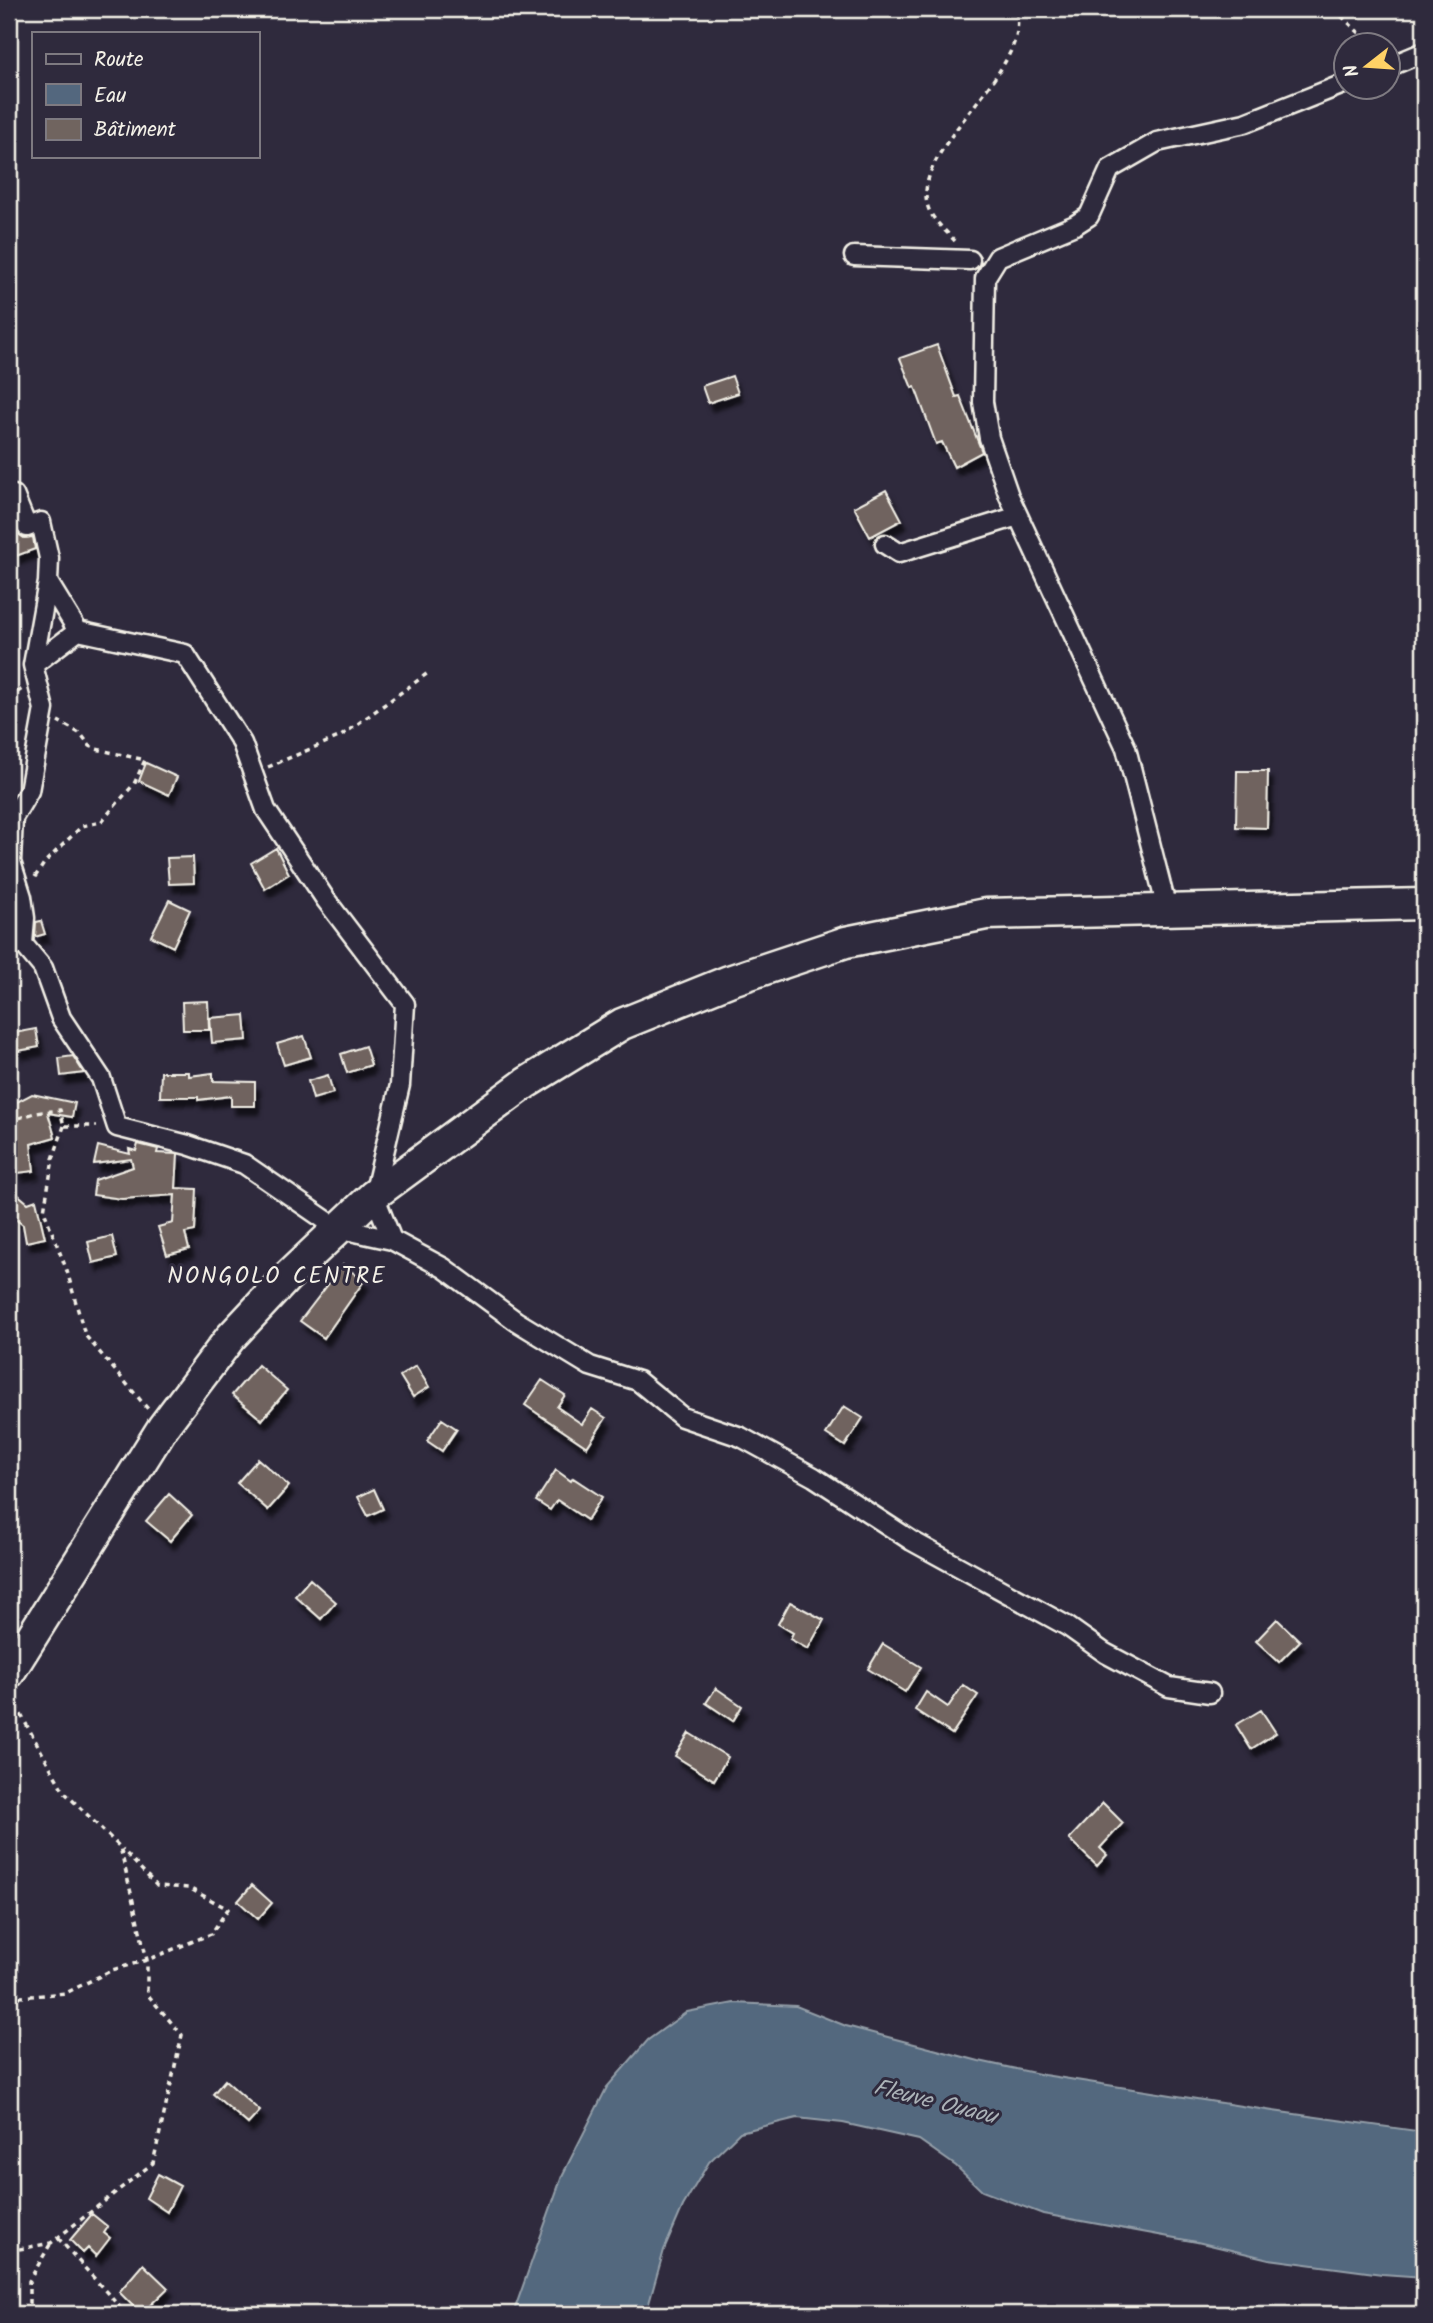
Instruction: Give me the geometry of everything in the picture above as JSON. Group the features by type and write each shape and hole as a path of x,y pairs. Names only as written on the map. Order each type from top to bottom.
{"highway":[{"path":"9,1673 163,1427 230,1338 337,1228 374,1195 526,1083 622,1024 729,981 846,942 986,914 1424,904"}],"street":[{"path":"1402,61 1424,52"},
{"path":"1167,909 1126,748 1018,516 989,438 983,402 985,278 998,257 1075,225 1089,216 1110,169 1157,142 1245,123 1332,89"},
{"path":"854,256 970,260"},
{"path":"14,495 27,527 41,522 50,558 33,665 44,709 29,791 13,818 11,862 22,897 25,918 23,944 43,968 61,1018 101,1078 117,1127 244,1164 337,1228 392,1240 444,1268 516,1321 590,1366 638,1381 682,1417 741,1437 814,1477 912,1541 1068,1626 1105,1653 1170,1687 1210,1693"},
{"path":"885,544 898,553 1018,516"},
{"path":"48,583 78,631 185,654 242,743 266,810 326,900 405,1004 400,1085 374,1195 392,1240"},
{"path":"33,665 78,631"}],"path":[{"path":"970,260 930,212 925,184 941,151 966,119 1015,45 1018,17 1015,9"},
{"path":"1334,9 1358,32"},
{"path":"253,774 341,736 428,673"},
{"path":"22,897 45,862 66,840 82,826 101,822 134,784 145,760 90,746 81,734 67,728 44,709"},
{"path":"9,1121 35,1113 60,1110 64,1126 53,1159 44,1210 67,1271 85,1335 163,1427"},
{"path":"64,1126 117,1127"},
{"path":"9,1693 64,1792 157,1886 189,1888 228,1909 211,1934 146,1960 112,1970 66,1993 9,1998"},
{"path":"29,2314 29,2281 51,2243 153,2163 183,2035 147,1994 146,1960 120,1847"},
{"path":"58,2238 126,2314"},
{"path":"9,2250 51,2243"}],"water":[{"name":"Fleuve Ouaou","path":"734,2003 796,2006 846,2026 1044,2075 1424,2132 1424,2277 1269,2259 1197,2242 1043,2214 982,2191 956,2166 919,2140 843,2123 797,2118 740,2132 709,2162 683,2206 664,2250 646,2314 513,2314 562,2176 607,2087 648,2040 687,2012"}],"building":[{"path":"937,345 956,397 960,396 982,452 954,467 942,442 936,444 915,387 912,388 900,358"},
{"path":"732,376 738,393 708,403 702,386"},
{"path":"886,490 902,520 870,537 854,507"},
{"path":"18,534 24,538 33,537 35,549 16,556 10,536"},
{"path":"146,763 177,777 169,795 139,781"},
{"path":"1237,771 1268,771 1267,828 1236,827"},
{"path":"276,848 289,874 265,889 251,863"},
{"path":"193,857 194,883 169,884 167,858"},
{"path":"169,900 190,910 173,947 151,936"},
{"path":"41,921 45,934 35,937 36,922"},
{"path":"208,1001 209,1030 183,1030 182,1002"},
{"path":"245,1015 247,1040 212,1043 210,1018"},
{"path":"36,1029 39,1047 18,1051 14,1033"},
{"path":"304,1036 311,1057 284,1065 277,1044"},
{"path":"365,1046 371,1065 347,1073 341,1054"},
{"path":"73,1056 84,1073 61,1076 59,1058"},
{"path":"161,1072 189,1072 189,1076 213,1073 213,1081 255,1082 255,1106 231,1106 231,1096 198,1100 198,1097 160,1097"},
{"path":"328,1075 333,1093 313,1099 308,1081"},
{"path":"32,1094 75,1103 72,1117 48,1113 55,1137 31,1144 34,1171 18,1173 15,1148 9,1150 9,1106"},
{"path":"138,1144 158,1149 157,1153 178,1154 176,1188 197,1189 195,1231 185,1233 189,1249 167,1255 158,1227 173,1223 175,1195 122,1199 93,1195 95,1180 133,1167 131,1159 94,1164 98,1146 130,1154 129,1149 136,1151"},
{"path":"9,1187 28,1203 36,1200 45,1238 26,1242 23,1225 9,1214"},
{"path":"112,1236 117,1257 93,1263 88,1242"},
{"path":"343,1265 364,1281 324,1338 300,1321"},
{"path":"258,1365 287,1390 262,1420 232,1395"},
{"path":"416,1366 429,1387 413,1397 400,1376"},
{"path":"542,1380 565,1395 557,1407 582,1424 592,1409 606,1418 587,1447 525,1405"},
{"path":"844,1406 863,1418 845,1446 826,1434"},
{"path":"442,1419 457,1429 442,1451 427,1441"},
{"path":"258,1459 289,1486 268,1510 237,1483"},
{"path":"556,1470 602,1497 587,1520 557,1500 550,1510 536,1501"},
{"path":"374,1489 383,1509 368,1516 358,1497"},
{"path":"169,1494 192,1515 170,1541 146,1521"},
{"path":"310,1579 336,1602 321,1619 295,1596"},
{"path":"790,1602 824,1620 808,1649 790,1639 793,1633 778,1624"},
{"path":"1277,1619 1300,1641 1279,1662 1256,1641"},
{"path":"883,1644 921,1667 905,1692 868,1669"},
{"path":"963,1685 978,1695 952,1734 915,1710 926,1692 948,1707"},
{"path":"716,1688 742,1706 733,1721 706,1703"},
{"path":"1261,1710 1276,1733 1251,1749 1236,1725"},
{"path":"689,1733 728,1757 714,1780 675,1756"},
{"path":"1103,1803 1123,1823 1100,1848 1107,1855 1097,1866 1069,1839"},
{"path":"252,1885 272,1903 258,1919 238,1901"},
{"path":"225,2080 260,2111 248,2124 213,2094"},
{"path":"158,2174 180,2186 167,2212 146,2198"},
{"path":"92,2214 108,2227 104,2233 110,2238 96,2256 88,2248 83,2253 70,2240"},
{"path":"143,2264 168,2288 141,2314 119,2292"}],"district":[{"name":"NONGOLO CENTRE","path":"277,1277"}]}
